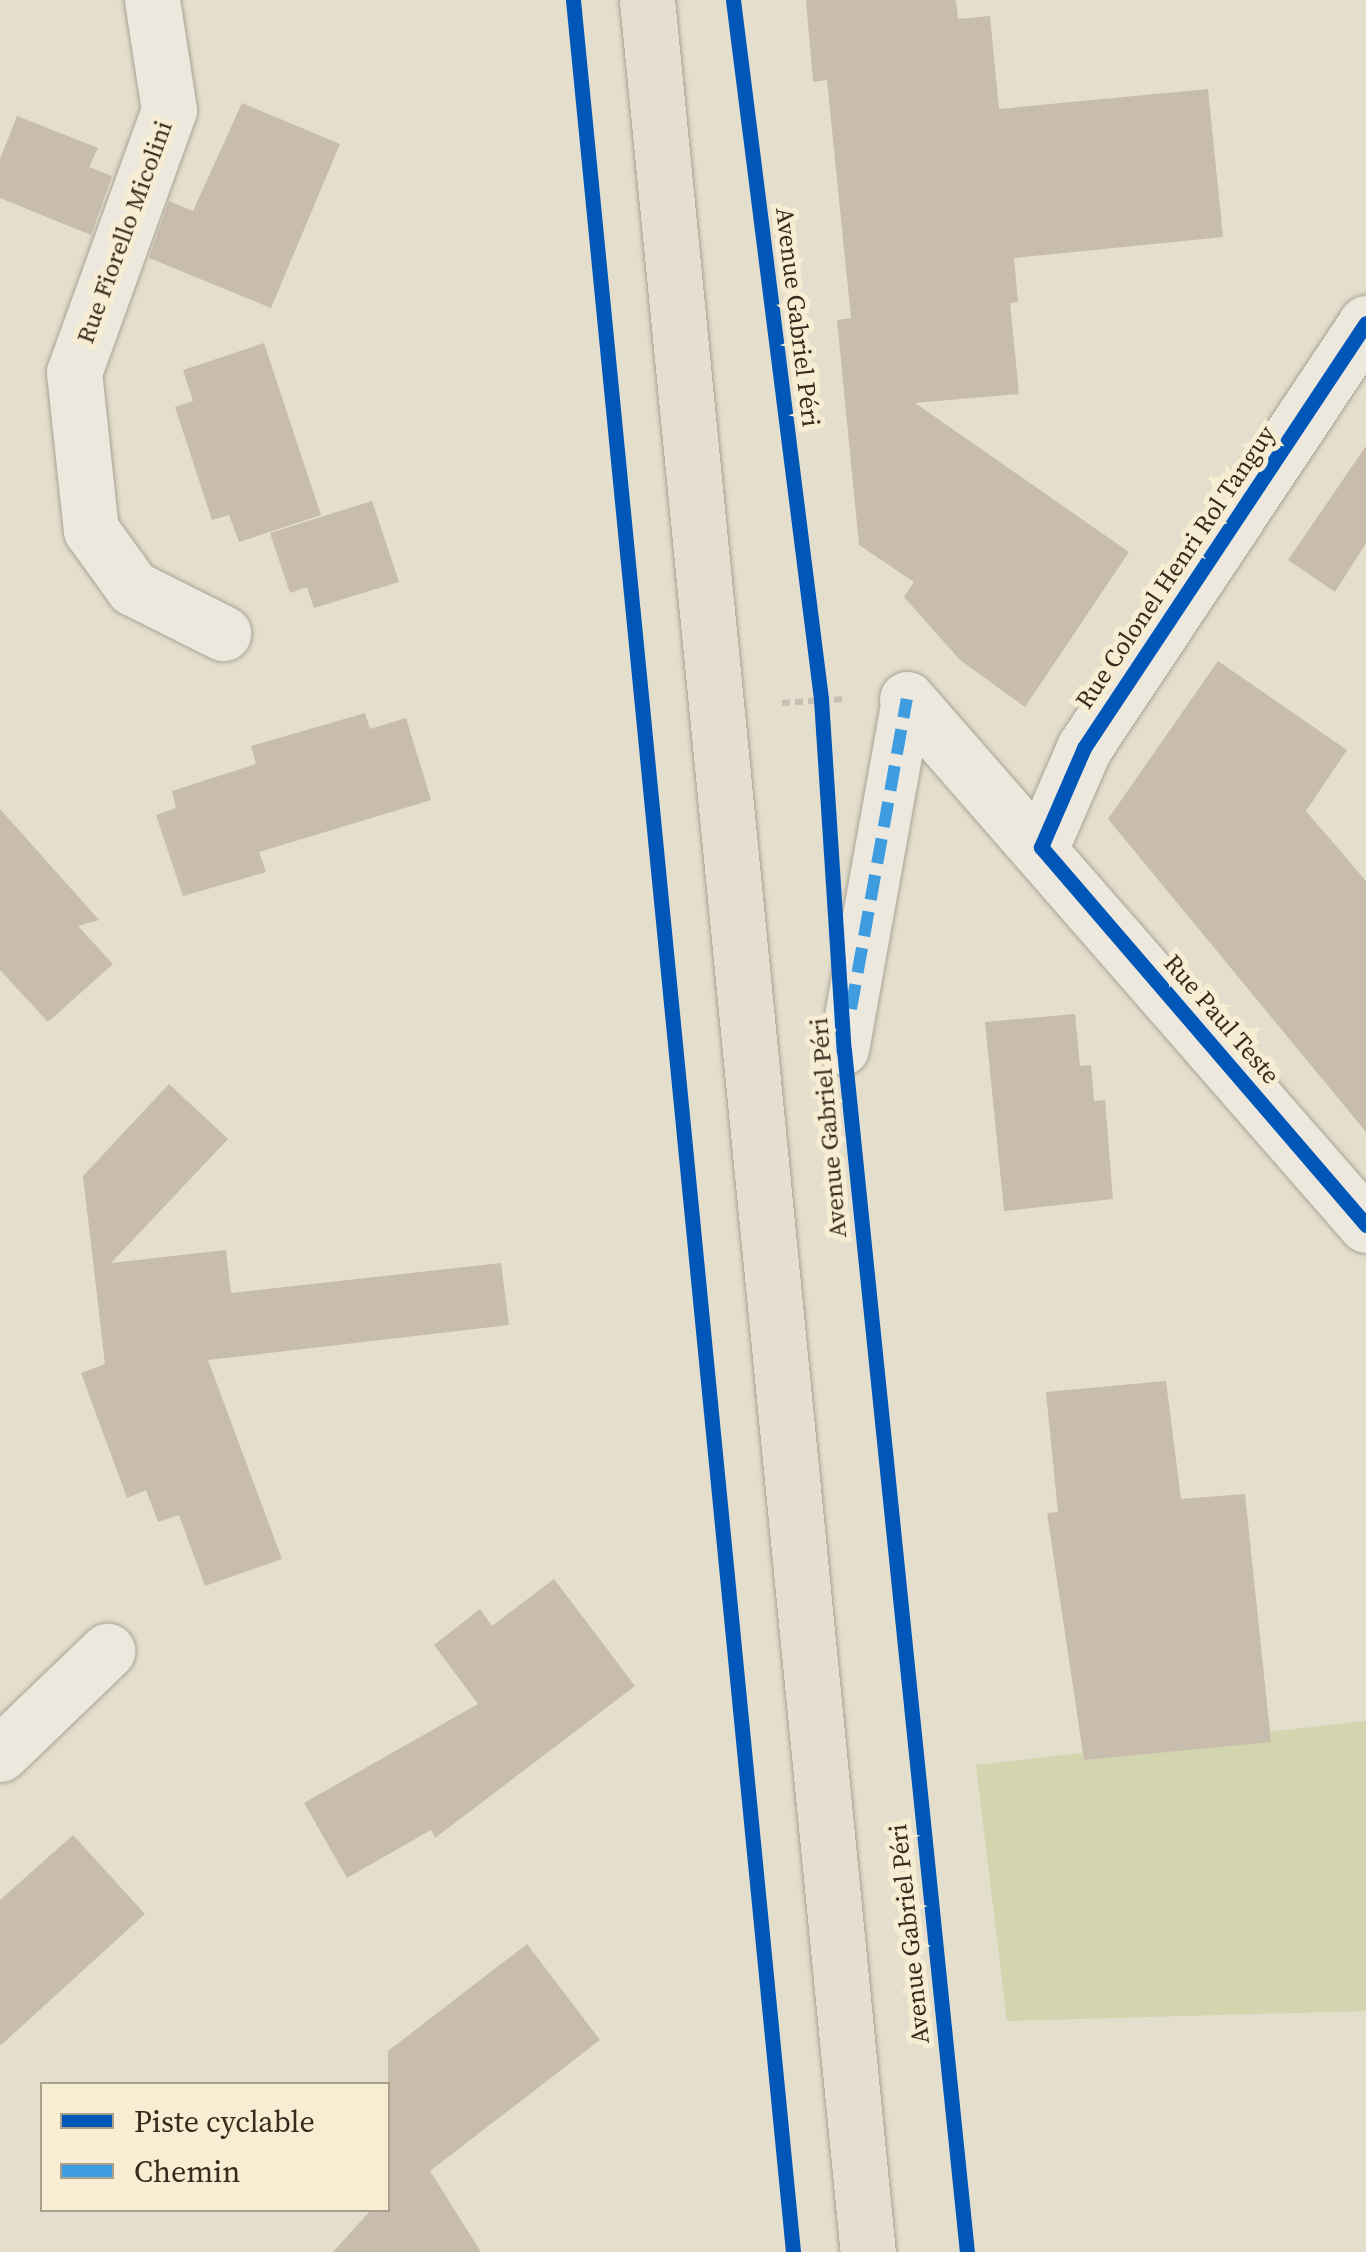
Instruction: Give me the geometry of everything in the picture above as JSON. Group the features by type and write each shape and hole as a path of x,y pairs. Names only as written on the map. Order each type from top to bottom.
{"main road":[{"path":"648,0 868,2252"}],"street":[{"name":"Rue Fiorello Micolini","path":"152,0 168,110 74,372 91,530 133,588 223,633"},
{"name":"Rue Colonel Henri Rol Tanguy","path":"1041,846 1084,748 1366,323"},
{"name":"Rue Paul Teste","path":"908,699 1041,846 1366,1224"},
{"name":"Rue Paul Teste","path":"844,1050 908,699"},
{"path":"0,1754 107,1650"}],"path":[{"path":"819,680 822,719"}],"green space":[{"path":"1366,1721 1366,2011 1007,2021 976,1765"}],"building":[{"path":"806,0 956,0 958,19 990,16 999,109 1208,89 1223,237 1014,258 1018,302 1010,303 1019,394 915,403 1129,552 1025,707 960,660 904,597 914,582 859,545 837,320 851,318 827,80 813,82"},
{"path":"242,103 340,144 271,308 149,258 169,201 193,211"},
{"path":"17,116 98,148 89,167 112,176 91,235 0,198 0,159"},
{"path":"264,343 321,515 239,542 229,515 212,520 175,407 193,401 183,370"},
{"path":"1366,446 1366,543 1335,592 1288,560"},
{"path":"372,501 399,582 314,608 307,587 290,593 270,533"},
{"path":"1218,661 1347,750 1306,811 1366,881 1366,1132 1108,819"},
{"path":"365,713 370,729 406,718 431,800 259,852 266,872 183,896 156,815 176,808 172,791 256,764 251,746"},
{"path":"0,809 99,920 78,926 113,964 48,1022 0,970"},
{"path":"1075,1014 1080,1066 1091,1065 1094,1101 1105,1100 1113,1199 1004,1211 985,1022"},
{"path":"169,1084 228,1139 111,1263 226,1250 231,1293 501,1263 509,1325 208,1360 282,1559 205,1586 179,1515 158,1522 146,1490 127,1498 81,1373 105,1364 83,1176"},
{"path":"1166,1381 1181,1499 1245,1494 1271,1742 1084,1760 1047,1513 1058,1512 1046,1392"},
{"path":"554,1579 635,1686 435,1838 431,1830 347,1878 304,1803 478,1704 434,1645 480,1609 492,1626"},
{"path":"73,1835 145,1914 0,2046 0,1900"},
{"path":"527,1944 600,2040 430,2171 481,2252 333,2252 369,2212 390,2212 388,2051"}],"marked path":[{"path":"851,1009 907,699"}],"cycle path":[{"path":"573,0 793,2252"},
{"name":"Avenue Gabriel Péri","path":"733,0 821,699 844,1050 967,2252"},
{"path":"1366,323 1084,748 1041,847 1366,1225"}]}
